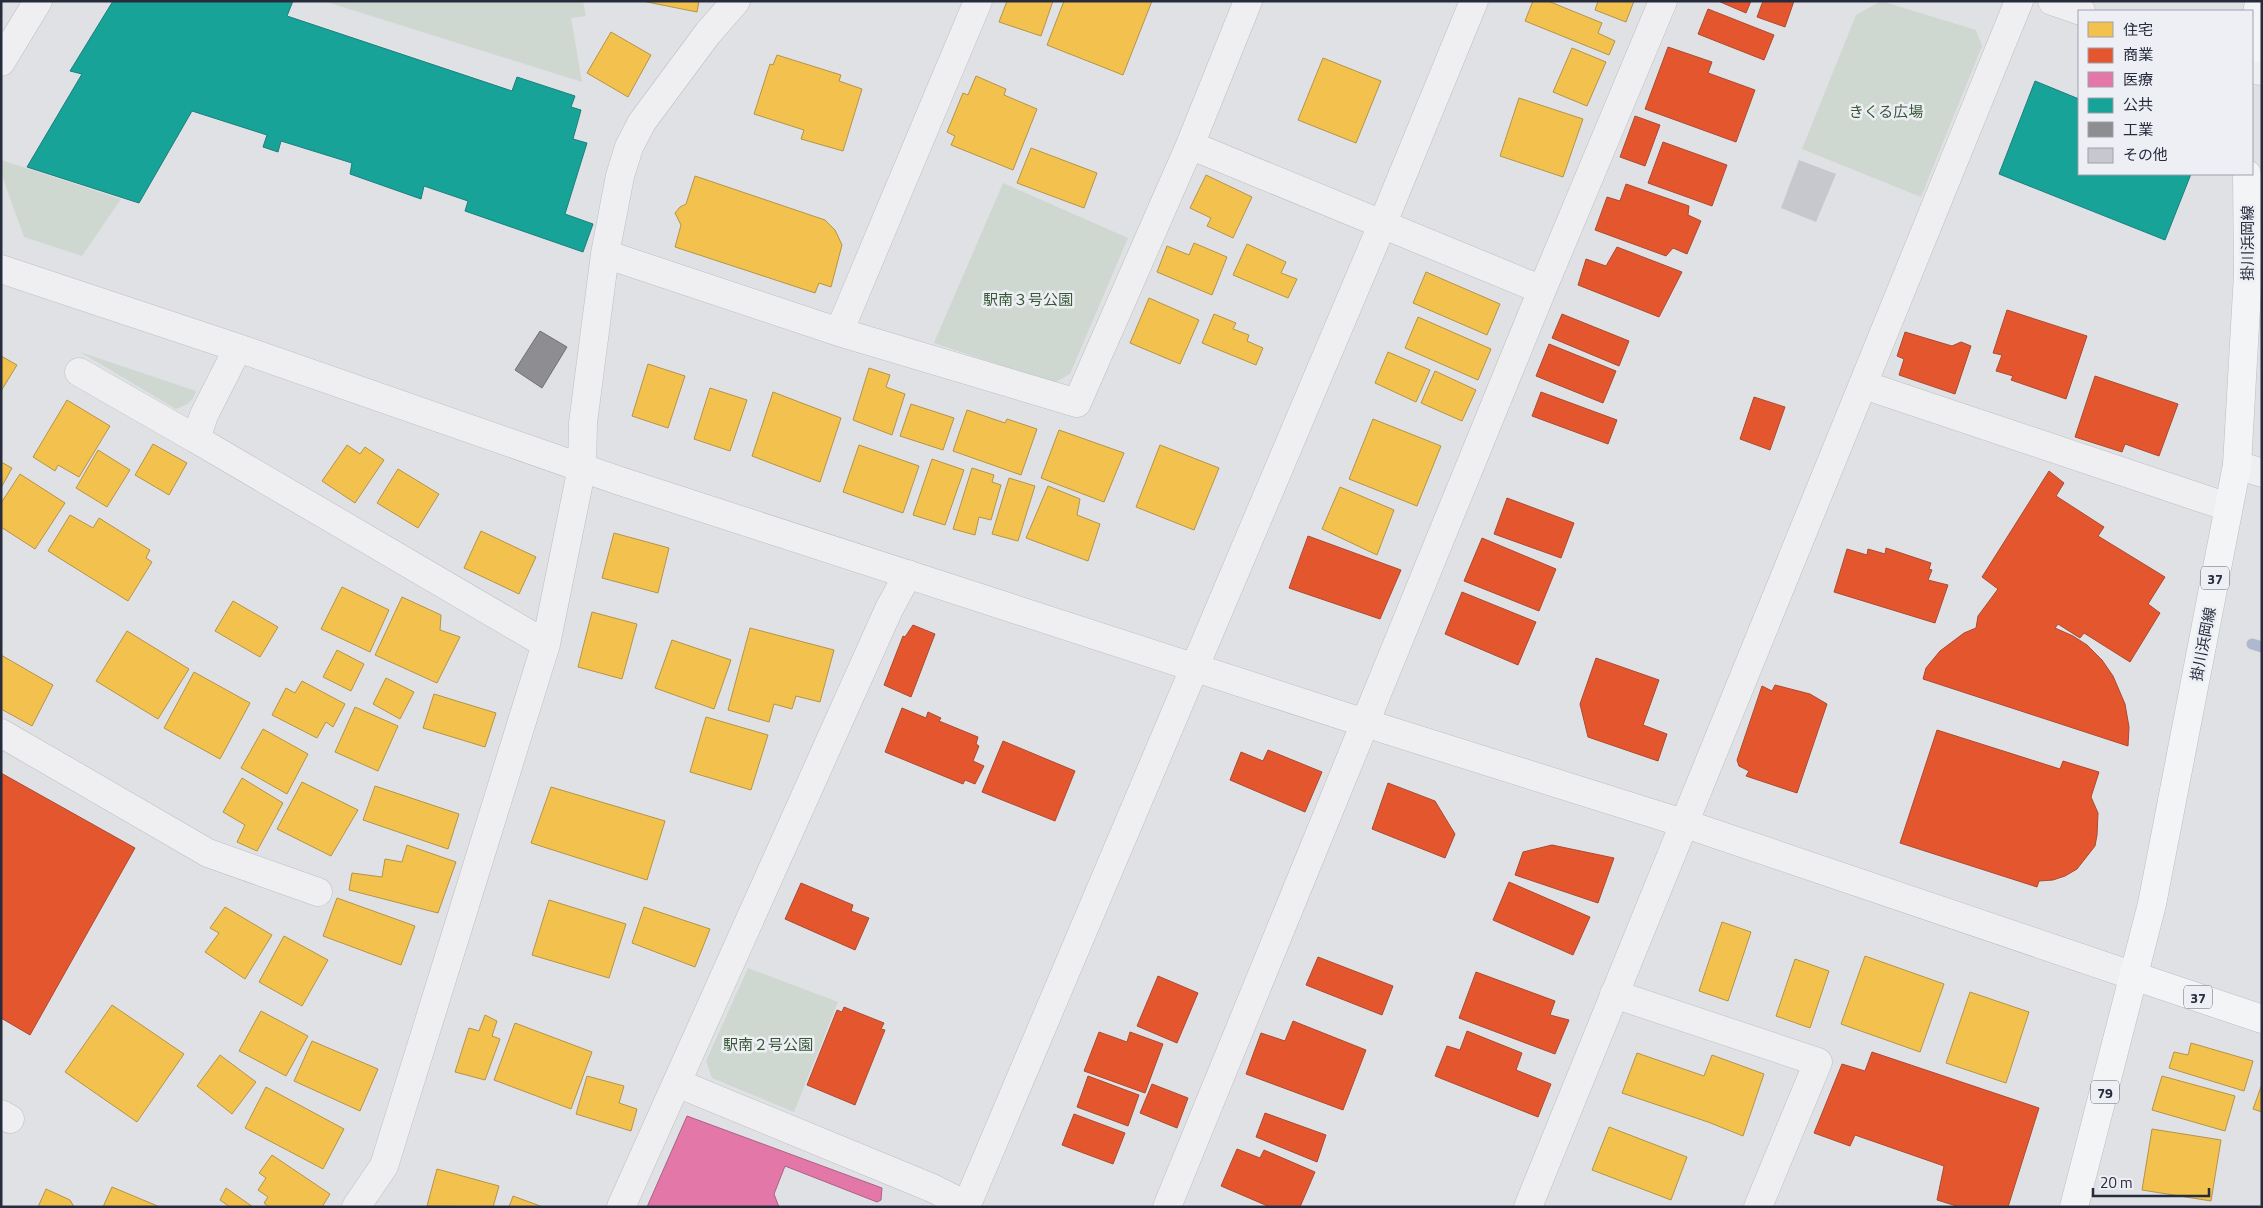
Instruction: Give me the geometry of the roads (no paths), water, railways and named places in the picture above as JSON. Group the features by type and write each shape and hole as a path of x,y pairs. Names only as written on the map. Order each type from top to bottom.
{"main road":[{"path":"2253,42 2259,1"},
{"name":"掛川浜岡線","path":"2134,976 2152,904 2176,792 2228,507 2249,469 2247,175"},
{"name":"37","path":"2134,976 2262,1019"},
{"name":"79","path":"2081,1206 2134,976"}],"street":[{"path":"1,62 38,1"},
{"path":"356,1207 384,1166 546,644 582,467 583,423 605,254 620,176 629,147 642,122 708,32 736,1"},
{"path":"839,332 978,1"},
{"path":"605,254 839,332 1077,403 1190,145 1248,1"},
{"path":"677,1083 932,1188 966,1206 1382,225 1474,1"},
{"path":"1166,1207 1542,290 1663,1"},
{"path":"1528,1207 1682,823 1864,385 2019,1"},
{"path":"2052,1 2078,10"},
{"path":"1190,145 1542,290"},
{"path":"1,269 238,348 582,467 1365,723 1682,823 2134,976"},
{"path":"196,439 204,415 238,348"},
{"path":"79,372 546,644"},
{"path":"1864,385 2228,507"},
{"path":"620,1207 889,609 908,574"},
{"path":"1,733 208,853 318,892"},
{"path":"1614,994 1818,1062 1758,1207"}],"waterway":[{"path":"2252,644 2262,647"}],"park label":[{"name":"きくる広場","path":"1886,111"},
{"name":"駅南３号公園","path":"1028,299"},
{"name":"駅南２号公園","path":"768,1044"}]}
